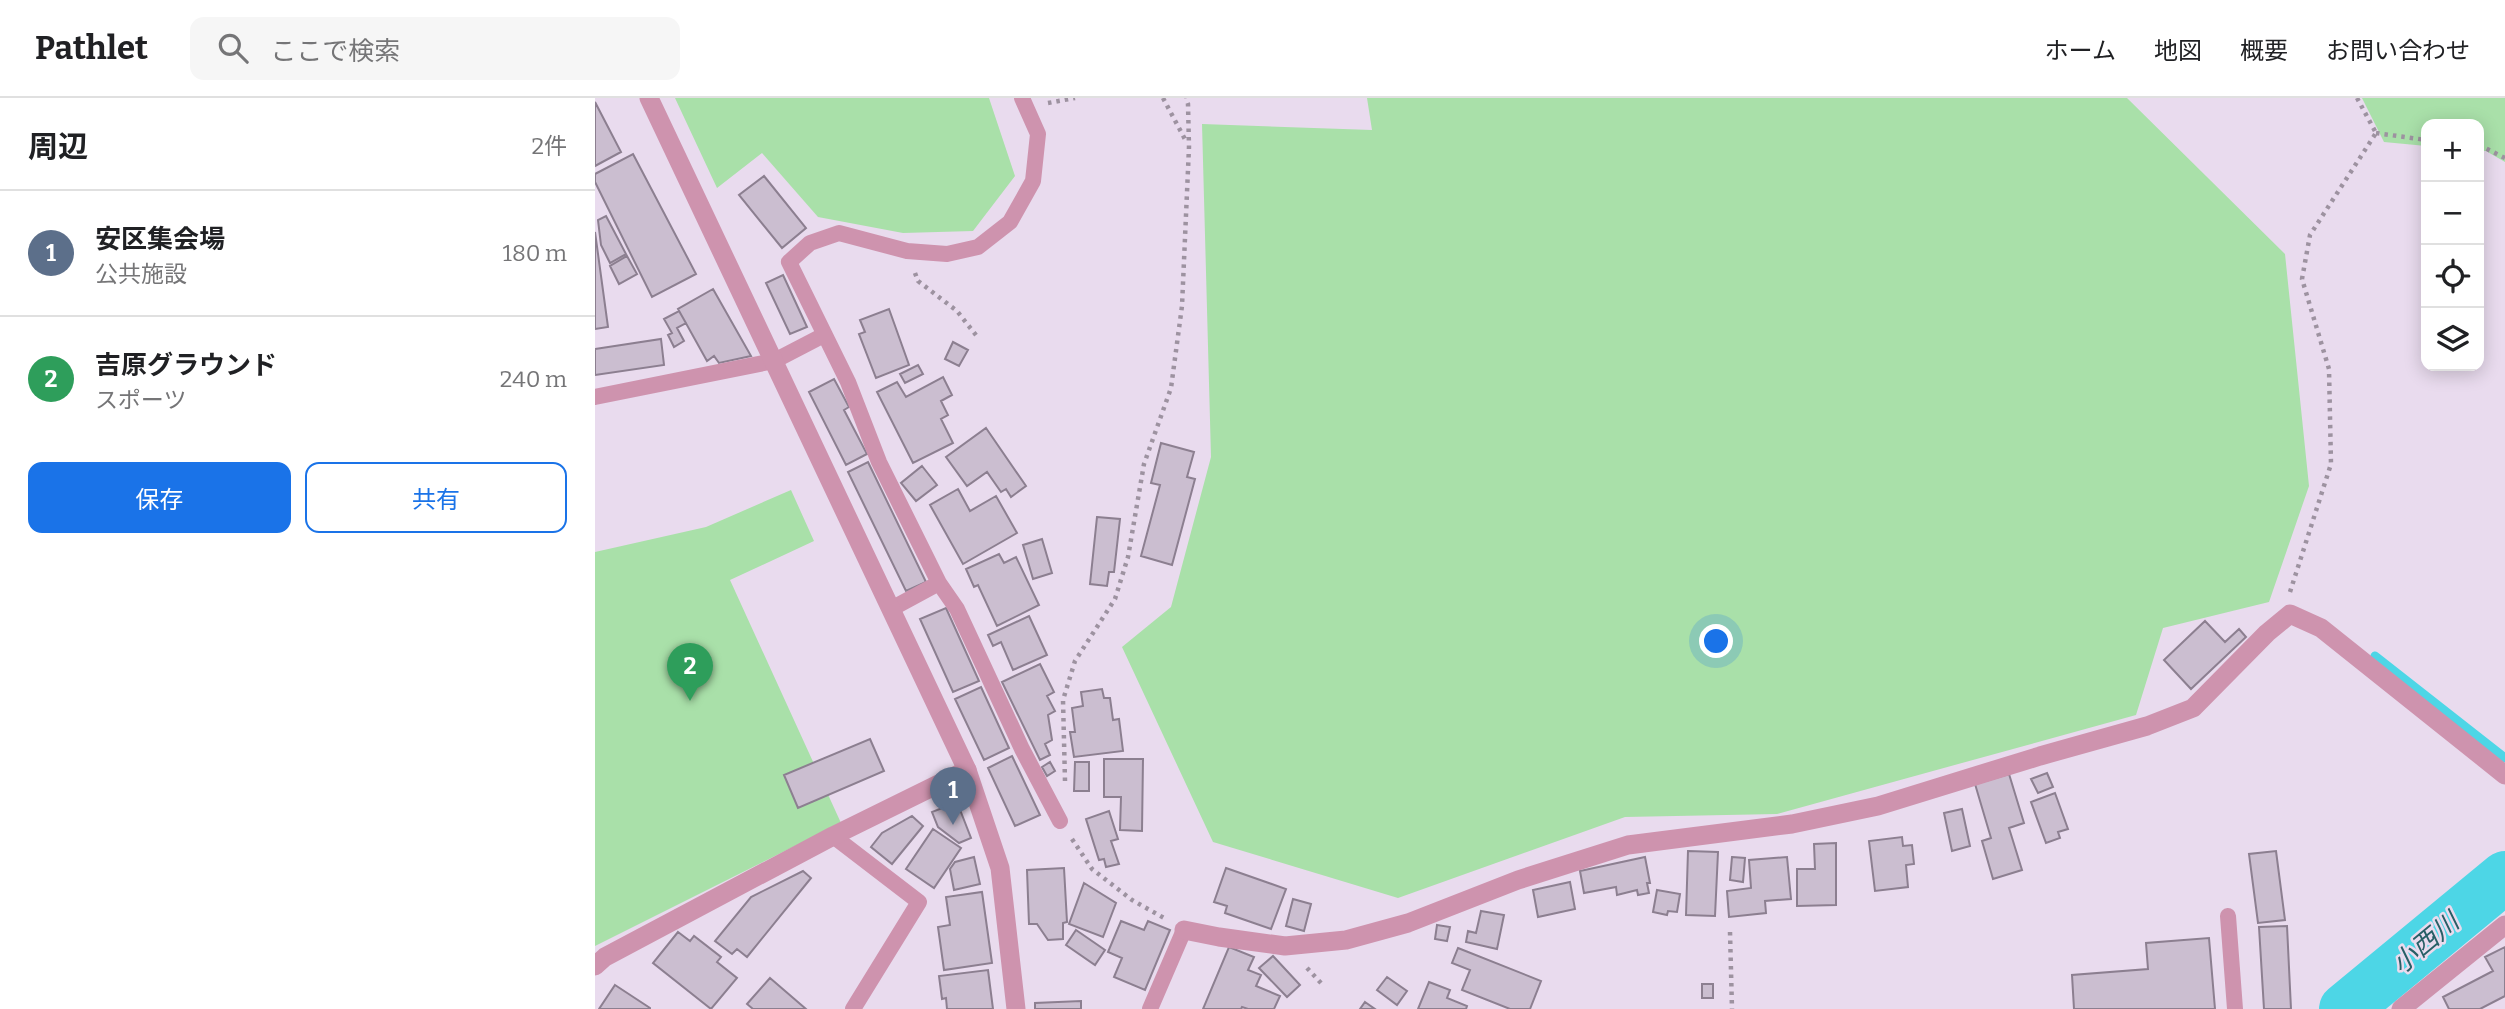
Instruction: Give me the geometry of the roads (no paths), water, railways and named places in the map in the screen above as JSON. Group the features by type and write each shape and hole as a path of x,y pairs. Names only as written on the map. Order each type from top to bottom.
{"street":[{"path":"649,98 967,770 1000,868 1016,1009"},
{"path":"1184,930 1285,946 1346,940 1408,923 1518,880 1628,845 1792,824 1878,806 2147,726 2193,708 2267,633 2290,614 2321,628 2505,775"},
{"path":"595,965 605,957 833,836 967,770"},
{"path":"2401,1009 2505,925"}],"lane":[{"path":"1022,98 1038,134 1033,181 1010,222 978,247 947,254 907,251 838,233 810,243 789,262 848,382 880,462 939,583 957,610 1022,749 1060,821"},
{"path":"595,397 774,361 824,335"},
{"path":"891,610 939,583"},
{"path":"833,836 919,902 853,1009"},
{"path":"2228,916 2235,1009"},
{"path":"1150,1009 1184,930"}],"waterway":[{"path":"2375,656 2505,758"},
{"name":"小西川","path":"2345,1009 2505,877"}],"place":[{"name":"吉原グラウンド","path":"690,701"},
{"name":"安区集会場","path":"953,825"}]}
